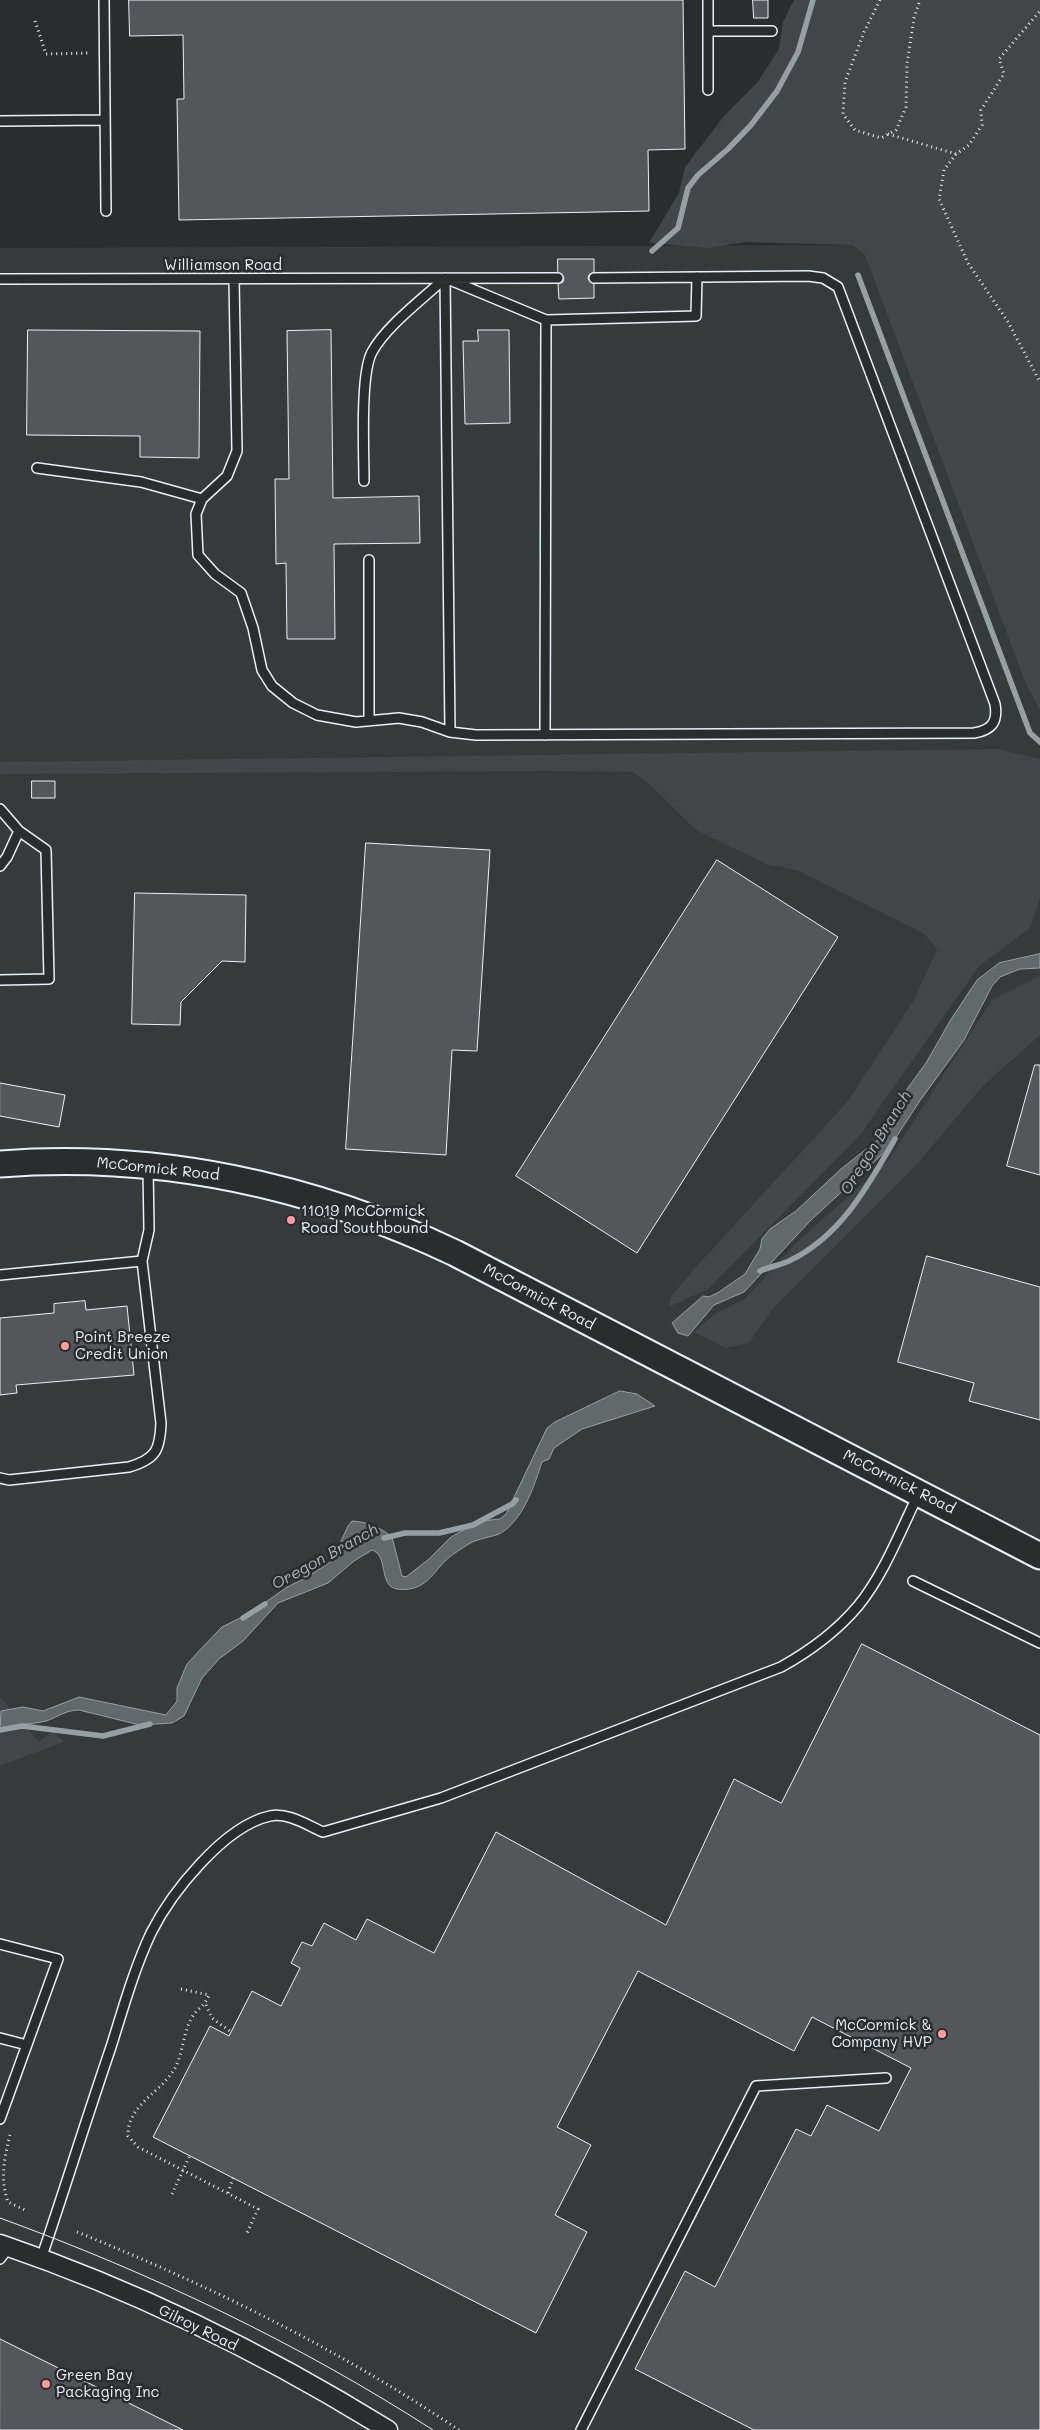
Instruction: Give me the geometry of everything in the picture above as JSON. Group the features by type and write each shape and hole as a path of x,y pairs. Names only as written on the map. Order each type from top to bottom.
{"main road":[{"name":"McCormick Road","path":"0,1164 77,1161 148,1165 231,1177 337,1204 422,1238 1040,1556"}],"street":[{"name":"Gilroy Road","path":"3,2250 41,2259 193,2324 292,2375 388,2430"}],"lane":[{"path":"104,0 106,212"},
{"path":"708,0 708,90"},
{"path":"708,31 772,31"},
{"path":"0,121 104,120"},
{"path":"234,278 237,451 227,476 202,499 196,514 198,555 215,574 241,593 253,628 262,670 272,686 293,703 317,715 356,722 399,718 422,722 450,732 476,736 974,734 986,731 994,725 997,714 995,704 838,287 833,282 823,278 808,276 594,278"},
{"path":"445,278 546,320 696,316 697,277"},
{"path":"364,481 366,372 372,352 386,334 445,278"},
{"path":"445,278 450,732"},
{"name":"Williamson Road","path":"0,279 558,278"},
{"path":"545,735 546,320"},
{"path":"37,468 141,482 202,499"},
{"path":"369,560 369,721"},
{"path":"0,809 19,831 46,850 49,979 0,980"},
{"path":"0,866 8,856 19,831"},
{"path":"0,1478 9,1480 129,1467 145,1463 155,1453 160,1444 161,1423 142,1261 149,1230 148,1165"},
{"path":"0,1275 142,1261"},
{"path":"41,2259 122,2012 151,1933 167,1906 186,1881 228,1838 249,1823 271,1815 287,1816 323,1832 441,1798 781,1667 810,1650 858,1605 877,1576 919,1493"},
{"path":"913,1581 1040,1643"},
{"path":"0,1944 58,1959 27,2045 2,2104 0,2119"},
{"path":"0,2038 27,2045"},
{"path":"582,2429 756,2086 886,2078"}],"path":[{"path":"880,0 864,32 845,82 843,114 855,130 881,138 896,130 906,107 907,64 914,18 920,0"},
{"path":"1040,11 1000,59 1004,74 981,110 982,125 969,145 956,154 944,170 939,199 968,263 1008,322 1040,382"},
{"path":"35,21 46,54 90,53"},
{"path":"888,134 956,154"},
{"path":"181,1989 209,1995 206,2005 194,2014 190,2022 175,2068 160,2088 136,2110 128,2127 128,2136 138,2147 258,2209 247,2233"},
{"path":"206,2005 212,2018 231,2032"},
{"path":"10,2135 2,2169 3,2190 8,2202 25,2210"},
{"path":"172,2194 190,2156"},
{"path":"228,2193 234,2178"},
{"path":"77,2232 248,2309 340,2357 459,2430"}],"shaded area":[{"path":"794,0 1040,0 1040,710 1026,684 865,255 852,245 745,242 709,248 649,243 679,193 685,167 724,116 757,83 779,49 783,22"},
{"path":"1040,0 1040,2430 0,2430 0,1766 64,1742 39,1742 0,1696 0,248 856,245"},
{"path":"998,749 1040,759 1040,898 1030,928 979,966 860,1135 708,1289 669,1307 670,1298 696,1267 848,1101 914,1000 937,949 925,934 799,871 766,864 696,830 651,786 633,772 0,774 0,762"},
{"path":"1040,976 1040,1035 984,1085 916,1165 774,1307 749,1343 725,1348 694,1332 716,1313 745,1299 797,1242 888,1161 992,1000"},
{"path":"0,1696 39,1742 53,1731 64,1742 0,1766"}],"water":[{"name":"Oregon Branch","path":"1040,954 1040,968 1020,969 1000,977 992,986 964,1040 919,1102 889,1148 810,1221 744,1292 714,1305 688,1336 678,1333 672,1323 703,1296 709,1297 719,1292 745,1274 760,1249 762,1239 770,1229 796,1211 841,1169 888,1132 902,1096 926,1063 950,1021 977,980 999,963"},
{"name":"Oregon Branch","path":"620,1391 637,1394 655,1406 582,1429 554,1448 549,1459 542,1462 532,1490 518,1517 504,1531 466,1545 448,1559 430,1578 417,1587 397,1589 391,1587 385,1577 380,1558 372,1550 354,1561 328,1583 278,1603 243,1641 219,1659 202,1678 184,1716 172,1723 140,1725 74,1710 46,1721 17,1725 0,1731 1,1711 23,1707 43,1711 79,1697 166,1715 177,1701 177,1688 187,1664 216,1633 222,1627 252,1612 287,1587 304,1579 332,1561 352,1521 383,1530 392,1537 402,1576 406,1577 429,1559 451,1537 480,1521 500,1519 506,1514 547,1428 555,1422"}],"building":[{"path":"129,0 683,0 685,149 648,150 649,211 179,220 177,99 184,99 183,35 130,36"},
{"path":"753,0 768,0 768,18 754,18"},
{"path":"558,259 594,259 594,272 589,275 588,279 594,284 594,298 559,299 558,284 563,282 564,278 558,272"},
{"path":"28,330 200,331 199,458 140,457 140,436 27,435"},
{"path":"331,330 333,498 419,496 420,543 334,544 335,639 287,639 286,563 276,564 275,479 289,479 287,331"},
{"path":"478,330 509,330 510,423 465,424 463,341 478,341"},
{"path":"32,781 55,781 55,798 32,798"},
{"path":"366,843 490,850 477,1051 452,1050 446,1155 346,1149"},
{"path":"717,860 838,937 637,1253 516,1176"},
{"path":"135,893 246,895 245,962 222,961 181,1002 180,1025 132,1024"},
{"path":"1035,1065 1040,1065 1040,1175 1007,1166"},
{"path":"0,1083 65,1095 59,1127 0,1116"},
{"path":"927,1256 1040,1287 1040,1420 969,1401 974,1383 898,1362"},
{"name":"Point Breeze Credit Union","path":"85,1301 86,1310 127,1306 134,1375 16,1385 17,1393 0,1395 0,1318 54,1313 54,1304"},
{"name":"McCormick & Company HVP","path":"862,1644 1040,1735 1040,2430 754,2430 635,2369 685,2271 715,2287 796,2129 811,2136 827,2105 879,2131 911,2068 812,2017 794,2051 638,1971 557,2127 591,2145 555,2215 587,2232 536,2333 153,2137 210,2026 229,2036 252,1991 281,2006 300,1968 291,1963 302,1942 312,1946 324,1923 356,1940 367,1919 434,1953 496,1832 666,1925 734,1779 781,1803"},
{"name":"Green Bay Packaging Inc","path":"0,2339 183,2430 0,2430"}],"waterway":[{"path":"652,251 678,228 688,188 698,175 728,149 751,125 777,91 798,52 813,0"},
{"path":"858,275 1030,733 1040,742"},
{"name":"Oregon Branch","path":"760,1271 789,1261 807,1251 824,1238 838,1224 863,1192 895,1139"},
{"name":"Oregon Branch","path":"384,1538 405,1533 439,1533 473,1525 516,1500"},
{"name":"Oregon Branch","path":"243,1618 265,1604"},
{"name":"Oregon Branch","path":"0,1730 22,1726 103,1736 150,1724"}],"tram line":[{"path":"0,2218 112,2262 222,2312 330,2368 433,2430"}],"place":[{"name":"11019 McCormick Road Southbound","path":"291,1220"},
{"name":"Point Breeze Credit Union","path":"65,1346"},
{"name":"McCormick & Company HVP","path":"942,2034"},
{"name":"Green Bay Packaging Inc","path":"46,2384"}]}
